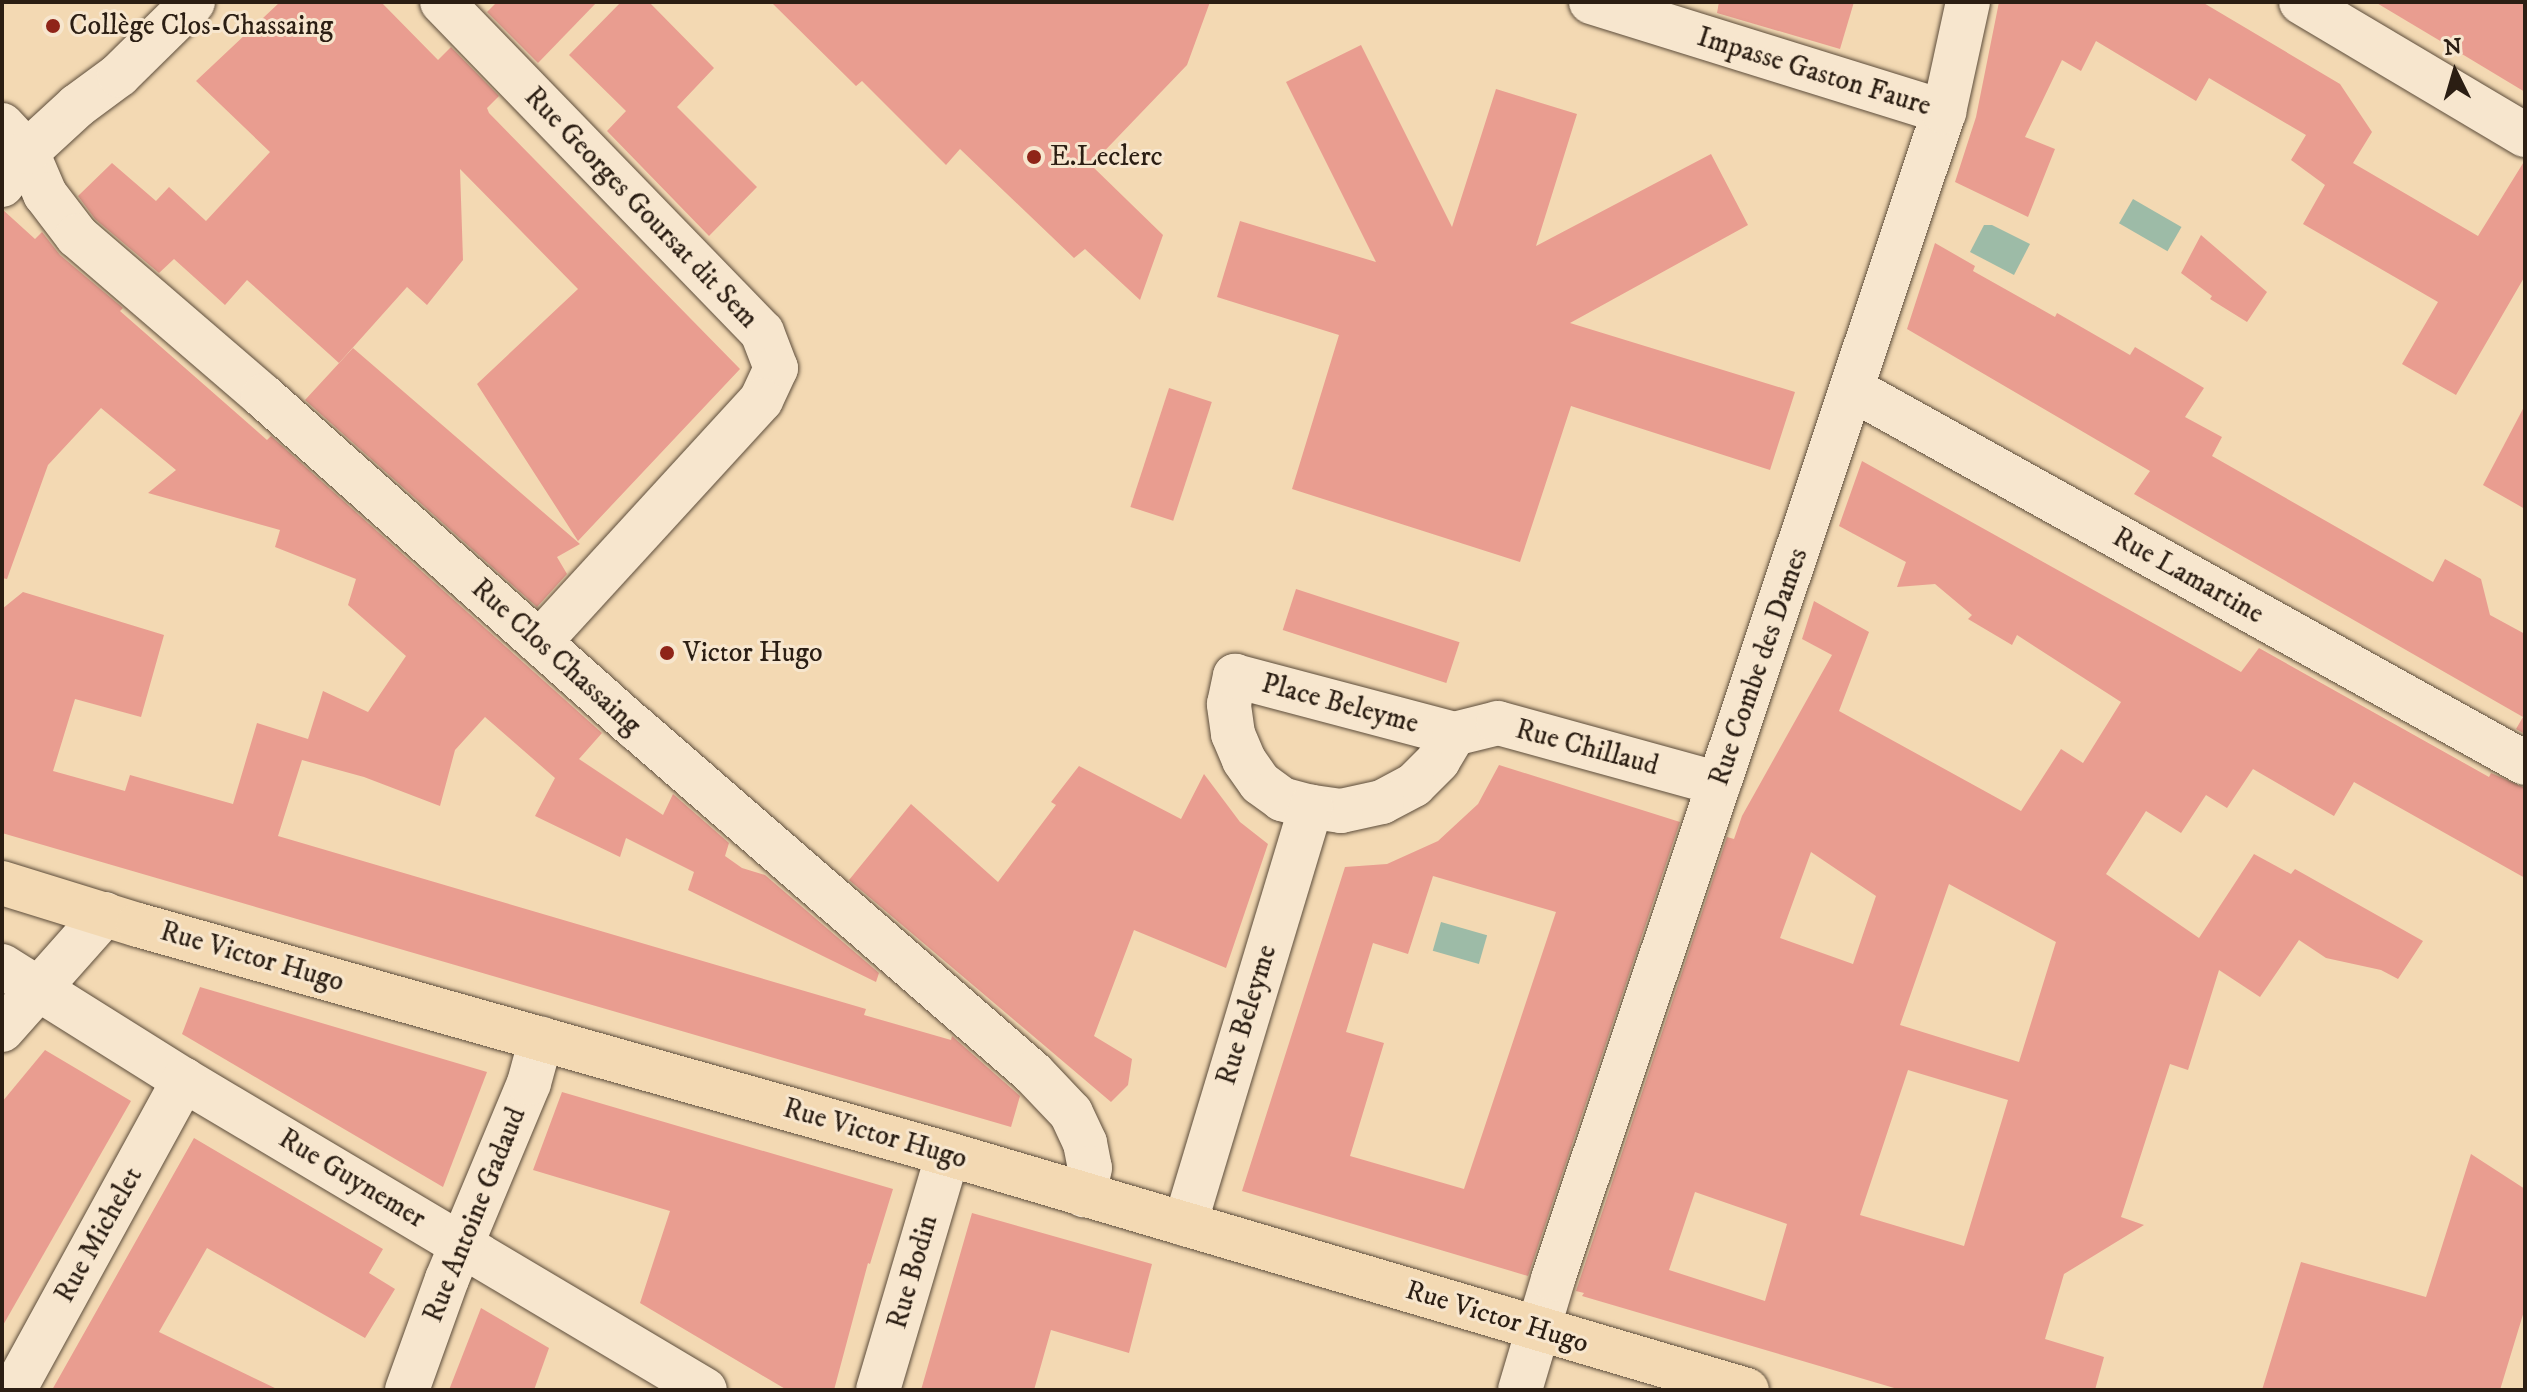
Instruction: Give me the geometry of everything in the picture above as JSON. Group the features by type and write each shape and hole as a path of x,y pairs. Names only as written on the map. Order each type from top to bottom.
{"main road":[{"name":"Rue Victor Hugo","path":"2,883 948,1154 1747,1390"}],"street":[{"path":"10,154 119,75 193,2"},
{"name":"Rue Georges Goursat dit Sem","path":"442,2 762,332 776,368 761,400 539,642"},
{"name":"Impasse Gaston Faure","path":"1591,2 1944,112"},
{"name":"Rue Combe des Dames","path":"1520,1390 1537,1329 1944,112 1968,2"},
{"path":"2301,2 2525,135"},
{"name":"Rue Clos Chassaing","path":"10,154 45,194 66,226 1033,1073 1071,1113 1085,1143 1090,1168 1084,1195"},
{"name":"Rue Lamartine","path":"1852,389 2525,763"},
{"name":"Place Beleyme","path":"1235,676 1454,734 1438,761 1414,785 1382,802 1341,811 1282,799 1260,783 1244,760 1233,734 1229,704 1235,676"},
{"name":"Rue Chillaud","path":"1454,734 1498,723 1719,784"},
{"name":"Rue Beleyme","path":"1185,1224 1311,807"},
{"path":"2,1030 20,977 105,914"},
{"name":"Rue Guynemer","path":"20,977 184,1080 705,1390"},
{"name":"Rue Antoine Gadaud","path":"407,1390 529,1083 541,1039"},
{"name":"Rue Michelet","path":"14,1390 184,1080"},
{"name":"Rue Bodin","path":"878,1390 948,1154"}],"shaded area":[{"path":"2133,199 2181,227 2167,251 2119,223"},
{"path":"1984,225 1992,225 2030,244 2014,275 1970,252"},
{"path":"1441,922 1487,935 1479,964 1433,951"}],"building":[{"path":"280,2 381,2 438,60 451,47 499,96 487,108 489,113 740,369 578,541 477,384 578,289 460,169 463,260 427,305 407,287 339,363 247,280 225,305 174,259 159,273 95,219 78,196 112,163 156,201 169,187 206,221 270,152 196,81"},
{"path":"497,2 597,2 538,63 487,12"},
{"path":"621,2 649,2 714,68 677,107 757,187 709,236 607,131 626,111 569,55"},
{"name":"E.Leclerc","path":"771,2 1210,2 1187,65 1091,165 1163,235 1140,300 1085,249 1074,258 960,149 946,165 862,81 856,86"},
{"path":"1719,2 1854,2 1840,49 1717,13"},
{"path":"1999,2 2202,2 2340,84 2372,132 2353,163 2478,236 2525,160 2525,276 2456,395 2402,364 2438,302 2303,224 2325,185 2291,160 2306,135 2209,78 2196,101 2096,41 2081,71 2062,60 2025,137 2055,149 2028,217 1955,182 1976,117"},
{"path":"2375,2 2525,2 2525,92 2442,42"},
{"path":"1361,45 1452,227 1496,89 1577,114 1536,246 1711,154 1748,225 1570,323 1795,392 1770,470 1571,406 1520,562 1292,489 1339,335 1217,297 1240,221 1376,262 1286,82"},
{"path":"2,209 35,239 42,232 60,255 123,308 120,311 267,440 271,436 602,733 579,759 663,815 673,794 729,843 725,856 742,868 765,875 879,973 876,982 688,890 694,872 626,838 620,857 535,816 555,778 485,717 455,750 440,806 364,777 302,760 278,836 866,1009 864,1015 951,1040 952,1036 1020,1096 1011,1127 2,833 2,609 23,592 164,635 141,717 75,699 53,771 125,791 130,775 233,804 257,723 308,739 323,691 368,712 406,656 348,605 356,579 275,547 280,530 148,493 176,470 101,408 48,465 7,579 2,578"},
{"path":"2201,235 2267,292 2247,322 2210,299 2212,296 2181,273"},
{"path":"1935,243 1975,266 1973,271 2055,317 2057,313 2130,355 2135,347 2204,388 2185,417 2222,437 2212,456 2433,582 2445,559 2481,579 2490,615 2525,634 2525,734 2516,729 2523,717 2134,494 2150,471 1907,329"},
{"path":"353,348 580,544 557,557 567,574 537,607 305,400"},
{"path":"1169,388 1212,402 1173,521 1130,507"},
{"path":"2525,405 2525,509 2483,485"},
{"path":"1862,461 2241,672 2259,648 2489,777 2491,773 2525,788 2525,878 2354,782 2334,816 2253,769 2227,808 2206,795 2181,833 2146,811 2106,874 2199,938 2254,854 2291,874 2295,869 2423,941 2398,979 2381,970 2326,958 2299,940 2260,997 2219,970 2188,1070 2170,1064 2121,1217 2144,1225 2064,1274 2045,1339 2104,1357 2095,1390 1901,1390 1582,1296 1584,1293 1576,1291 1727,837 1734,839 1742,816 1832,655 1802,639 1814,601 1869,632 1839,711 2021,811 2061,749 2083,763 2121,702 2017,635 2012,645 1968,619 1972,615 1935,584 1897,587 1906,562 1839,526","holes":["1811,852 1876,896 1853,964 1780,938","1949,884 2056,942 2019,1062 1900,1025","1908,1070 2008,1100 1964,1246 1860,1215","1695,1192 1787,1224 1765,1301 1669,1270"]},
{"path":"1296,589 1460,642 1446,683 1283,630"},
{"path":"1499,765 1680,822 1528,1276 1242,1191 1345,867 1387,864 1438,841 1478,804","holes":["1433,876 1556,912 1464,1189 1350,1156 1384,1043 1346,1032 1373,943 1408,954"]},
{"path":"1079,766 1181,819 1204,774 1240,822 1268,844 1226,968 1134,930 1094,1036 1132,1059 1128,1085 1111,1102 849,880 911,804 998,882 1056,805 1051,802"},
{"path":"200,987 487,1072 443,1187 182,1034"},
{"path":"45,1050 131,1101 2,1327 2,1102"},
{"path":"562,1092 893,1189 868,1263 834,1390 787,1390 640,1303 670,1211 533,1170"},
{"path":"194,1138 383,1249 369,1273 395,1289 365,1338 207,1248 159,1332 279,1390 52,1390"},
{"path":"2471,1154 2525,1189 2525,1308 2500,1390 2262,1390 2301,1262 2426,1297"},
{"path":"972,1213 1152,1264 1129,1353 1051,1330 1034,1390 921,1390"},
{"path":"481,1308 549,1348 534,1390 449,1390"}],"place":[{"name":"Collège Clos-Chassaing","path":"53,26"},
{"name":"E.Leclerc","path":"1034,157"},
{"name":"Victor Hugo","path":"667,653"}]}
